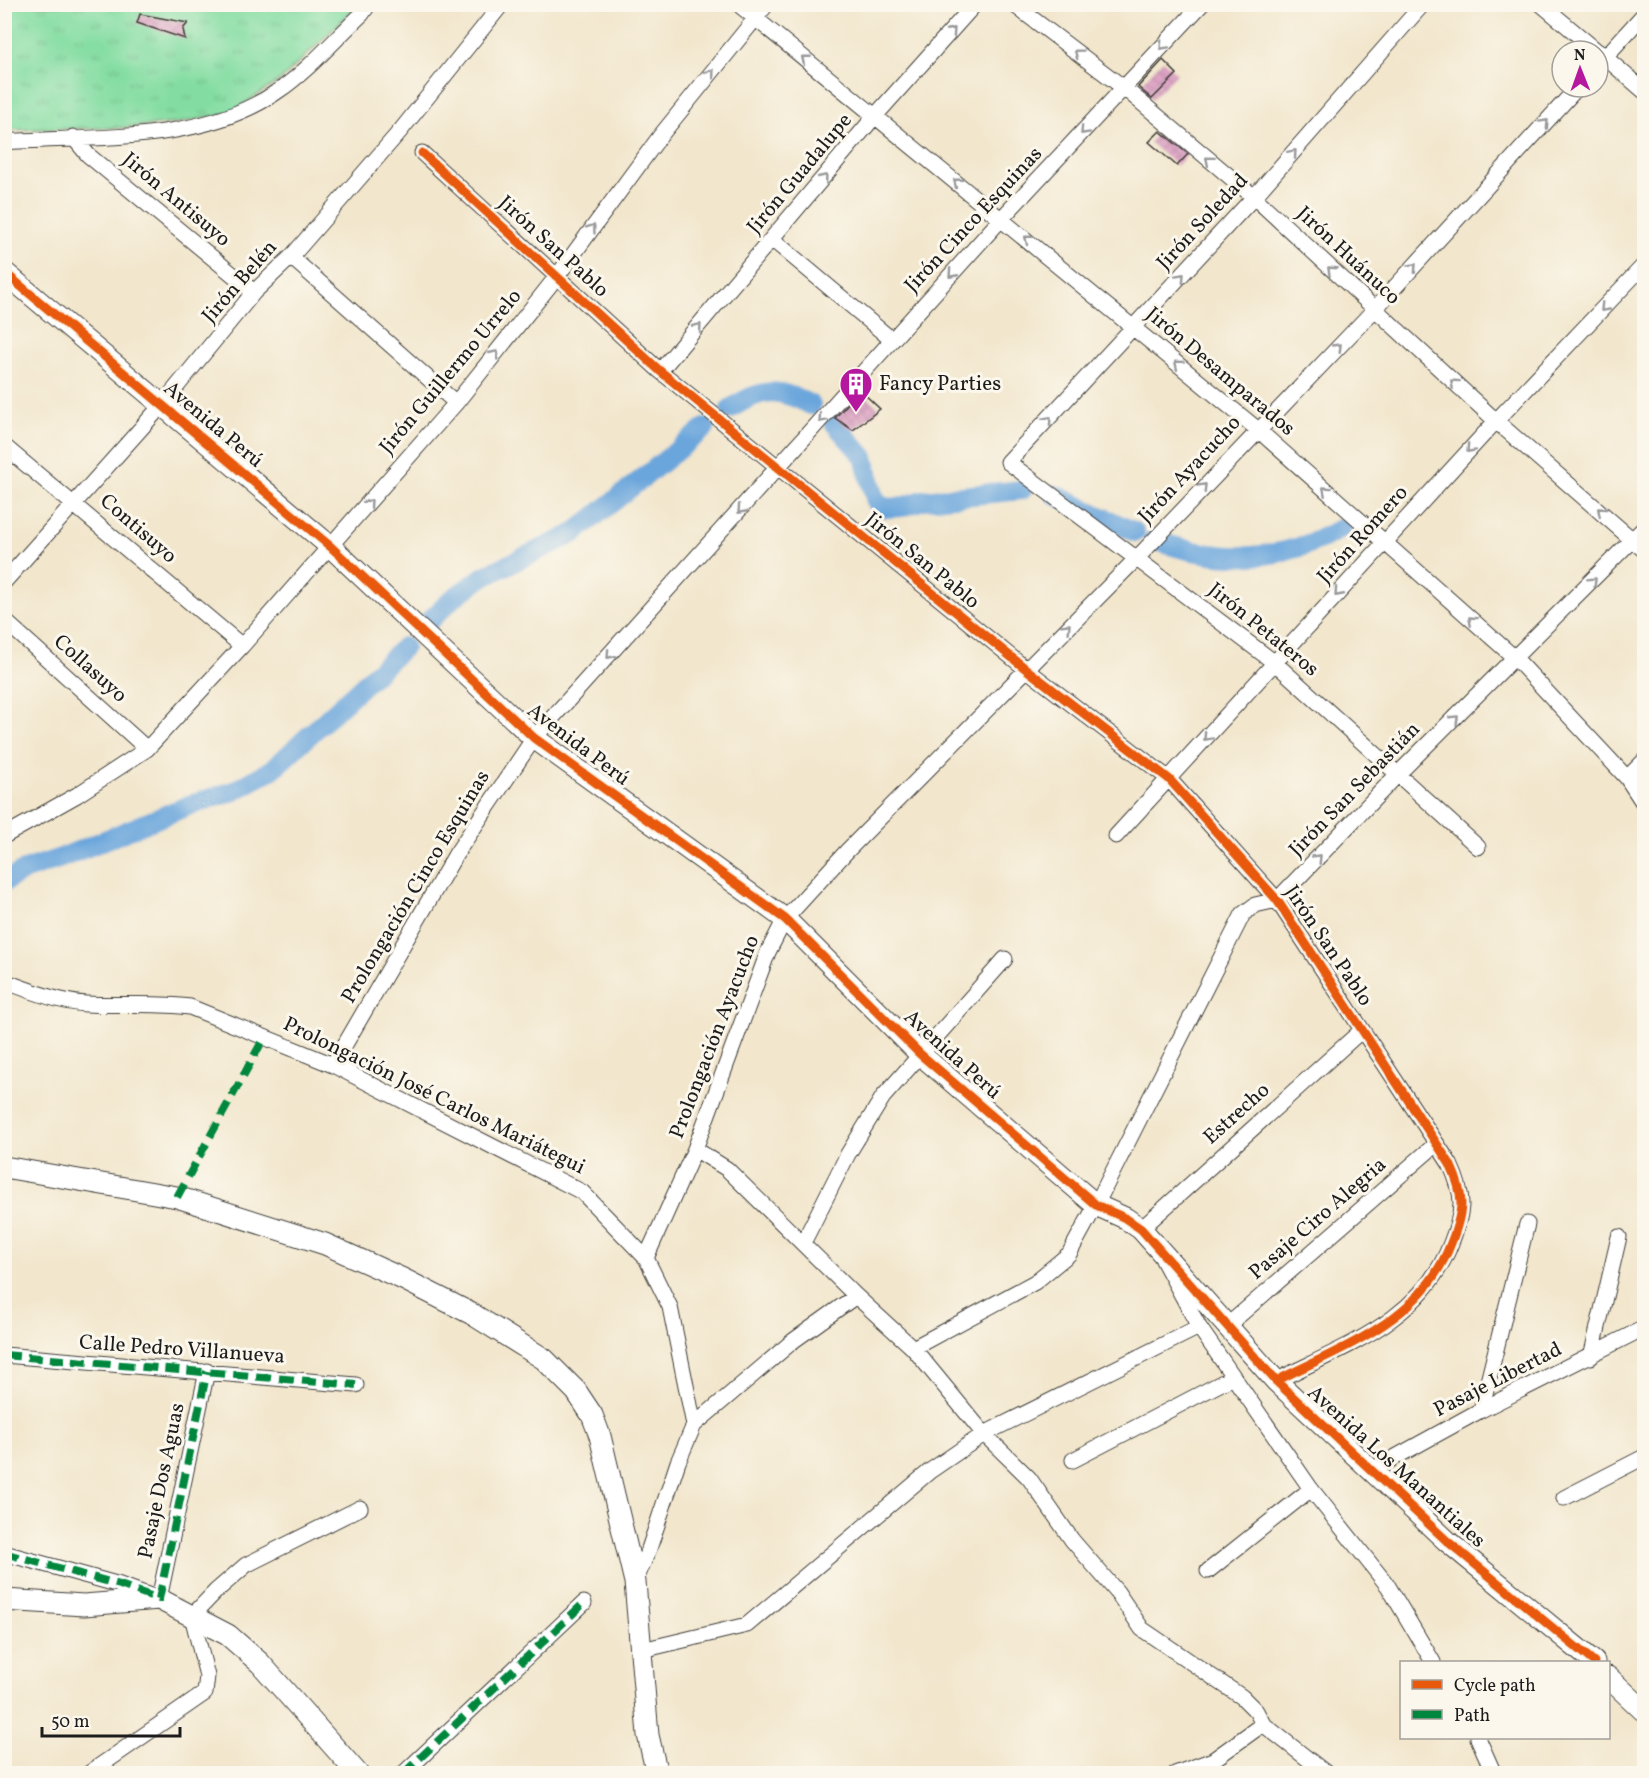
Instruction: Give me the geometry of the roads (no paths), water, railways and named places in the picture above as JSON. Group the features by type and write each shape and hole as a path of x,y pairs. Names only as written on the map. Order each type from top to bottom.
{"street":[{"path":"4,142 185,130 232,117 279,91 362,14 369,4"},
{"name":"Jirón Belén","path":"4,582 161,406 254,292 291,257 401,130 502,4"},
{"name":"Jirón Desamparados","path":"738,4 1257,429 1385,542 1516,659 1627,778 1644,804"},
{"name":"Jirón Guillermo Urrelo","path":"4,836 76,795 147,749 242,646 331,548 456,403 558,275 661,135 767,4"},
{"name":"Jirón Guadalupe","path":"660,371 773,240 875,116 975,4"},
{"name":"Jirón Huánuco","path":"1013,4 1124,88 1254,197 1496,421 1641,539"},
{"name":"Jirón Cinco Esquinas","path":"780,467 1002,218 1202,4"},
{"name":"Jirón Soledad","path":"1008,462 1254,197 1423,4"},
{"path":"1541,4 1581,39"},
{"path":"1610,47 1644,15"},
{"path":"1610,64 1644,91"},
{"name":"Jirón Ayacucho","path":"1026,669 1137,558 1257,429 1374,310 1567,99"},
{"name":"Jirón Antisuyo","path":"73,137 88,155 254,292"},
{"name":"Jirón San Pablo","path":"422,153 558,275 660,371 1026,669 1169,779 1277,900 1454,1174 1462,1201 1457,1228 1447,1255 1434,1277 1400,1315 1276,1381"},
{"path":"773,240 891,340"},
{"path":"291,257 456,403"},
{"name":"Jirón Romero","path":"1116,836 1496,421 1644,265"},
{"name":"Avenida Perú","path":"4,272 331,548 534,738 785,919 920,1054 1096,1205 1125,1218 1141,1229"},
{"name":"Contisuyo","path":"4,446 76,503 242,646"},
{"name":"Jirón Petateros","path":"1008,462 1275,663 1478,847"},
{"name":"Prolongación Cinco Esquinas","path":"333,1065 456,854 534,738 780,467"},
{"name":"Jirón San Sebastián","path":"913,1348 1035,1282 1069,1254 1243,914 1255,905 1277,900 1399,773 1641,539"},
{"name":"Collasuyo","path":"4,620 147,749"},
{"name":"Prolongación Ayacucho","path":"646,1258 695,1149 768,952 785,919 847,851 1026,669"},
{"path":"1627,778 1644,761"},
{"path":"803,1243 848,1154 877,1107 920,1054 1005,959"},
{"name":"Prolongación José Carlos Mariátegui","path":"4,981 57,999 85,1004 167,1004 190,1007 333,1065 582,1192 646,1258 670,1307 694,1425"},
{"name":"Estrecho","path":"1141,1229 1362,1029"},
{"name":"Pasaje Ciro Alegria","path":"1227,1326 1435,1145"},
{"path":"695,1149 727,1169 856,1296 913,1348 984,1434 1029,1478 1072,1540 1117,1592 1142,1629 1153,1639 1242,1697 1256,1711 1263,1724 1327,1773"},
{"path":"4,1167 177,1197 325,1244 403,1279 472,1314 544,1359 576,1391 592,1415 600,1436 635,1582 648,1735 657,1773"},
{"path":"1481,1410 1527,1224"},
{"name":"Avenida Los Manantiales","path":"1141,1229 1276,1381 1447,1540 1593,1661"},
{"path":"1591,1357 1619,1237"},
{"path":"1161,1251 1164,1267 1198,1327 1311,1489 1388,1586 1432,1661"},
{"path":"635,1582 678,1462 694,1425 793,1341 856,1296"},
{"path":"642,1650 747,1625 930,1471 984,1434 1198,1327"},
{"name":"Pasaje Libertad","path":"1372,1470 1481,1410 1591,1357 1644,1328"},
{"name":"Calle Pedro Villanueva","path":"4,1355 356,1385"},
{"name":"Pasaje Dos Aguas","path":"159,1599 207,1371"},
{"path":"1073,1460 1233,1377"},
{"path":"1564,1498 1644,1457"},
{"path":"1208,1570 1311,1489"},
{"path":"192,1616 246,1565 360,1508"},
{"path":"4,1553 120,1585 159,1599 228,1635 260,1663 358,1773"},
{"path":"4,1600 84,1605 159,1599"},
{"path":"404,1773 584,1603"},
{"path":"88,1773 205,1693 207,1676 192,1616"},
{"path":"1610,1679 1644,1712"},
{"path":"1175,1773 1213,1760 1263,1724"},
{"path":"1479,1739 1494,1773"}],"waterway":[{"path":"730,409 752,397 769,392 788,395 811,405"},
{"path":"834,423 864,457 876,502 886,508 902,507 923,500 1022,490"},
{"path":"427,623 452,599 484,576 573,534 705,428"},
{"path":"1055,495 1135,532"},
{"path":"1154,540 1202,553 1250,556 1273,554 1296,548 1319,540 1342,528"},
{"path":"4,882 25,870 61,858 190,805 234,791 273,769 404,647"}],"place":[{"name":"Fancy Parties","path":"856,413"}]}
